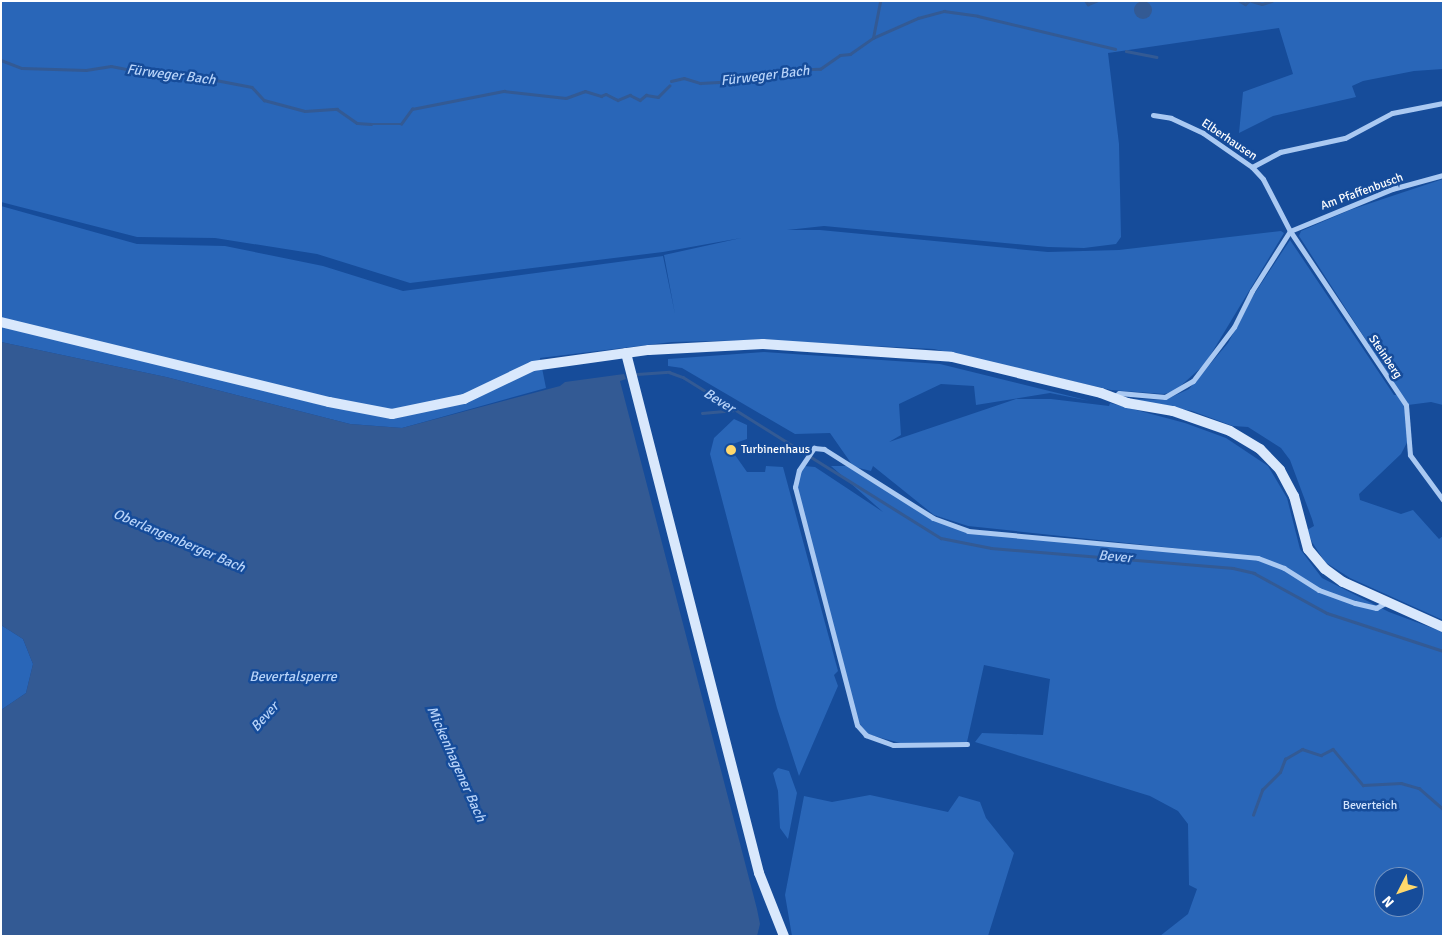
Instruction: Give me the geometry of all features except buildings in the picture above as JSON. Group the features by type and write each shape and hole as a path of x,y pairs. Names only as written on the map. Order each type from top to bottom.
{"street":[{"path":"1252,167 1280,152 1345,138 1392,113 1443,103"},
{"name":"Elberhausen","path":"1153,115 1171,118 1203,133 1252,167 1263,179 1290,231"},
{"name":"Am Pfaffenbusch","path":"1290,231 1392,189 1443,175"},
{"path":"1114,398 1119,393 1165,397 1192,381 1234,327 1252,291 1290,231"},
{"name":"Steinberg","path":"1290,231 1406,405 1410,455 1443,500"},
{"path":"1,322 329,402 392,414 464,399 533,366 626,353 756,344 934,354 1206,421 1230,431 1260,449 1280,470 1291,488 1306,543 1315,559 1343,582 1443,627"},
{"path":"626,353 630,375 760,873 784,936"},
{"path":"967,744 893,745 866,735 857,725 795,488 796,476 804,461 816,447 824,449 933,518 968,531 1258,558 1284,568 1319,590 1355,603 1376,608 1387,601"}],"green space":[{"path":"1,1 1443,1 1443,69 1414,71 1363,81 1352,86 1356,97 1273,116 1239,133 1243,92 1293,74 1279,28 1108,53 1119,144 1121,237 1116,244 1084,248 1048,247 824,226 787,230 820,230 1048,252 1119,250 1281,231 1284,233 1205,364 1175,391 1164,394 1111,390 934,349 753,340 672,342 540,358 546,388 402,428 350,424 166,377 1,342 1,206 137,244 225,246 323,266 403,291 663,256 675,314 664,255 741,238 663,252 410,283 317,254 215,238 137,237 1,202"},
{"path":"1443,179 1443,405 1431,402 1408,405 1299,236 1301,231 1350,210"},
{"path":"1290,240 1394,395 1399,395 1406,405 1411,435 1401,454 1359,494 1360,500 1401,514 1413,510 1439,539 1443,536 1443,620 1350,578 1325,562 1312,542 1307,530 1314,526 1312,519 1290,460 1281,448 1248,427 1233,426 1192,411 1131,399 1165,400 1189,389 1228,343 1253,296"},
{"name":"Beverteich","path":"764,352 940,364 1090,401 1050,393 976,405 974,386 941,384 899,404 901,435 889,442 1016,399 1051,399 1109,406 1110,403 1185,423 1226,438 1268,466 1287,498 1300,549 1322,578 1389,612 1443,632 1443,936 1160,936 1188,914 1197,889 1189,885 1188,824 1178,811 1150,796 975,742 982,733 1043,735 1050,679 984,665 967,742 900,743 867,734 857,720 797,491 798,476 804,466 815,467 883,512 831,466 853,466 830,433 795,434 682,368 668,366 668,359","holes":["873,466 934,515 968,526 1258,557 968,531 933,518 855,467 871,471"]},
{"path":"734,419 747,425 747,439 727,446 727,455 735,455 747,472 765,472 766,466 783,467 838,671 834,675 838,686 799,776 777,708 710,454 714,438"},
{"path":"1,625 23,639 33,664 26,693 1,710"},
{"path":"778,768 789,771 797,793 788,839 780,828 778,791 773,773"},
{"path":"870,795 948,812 959,796 980,802 986,818 1014,853 988,936 792,936 785,895 804,796 832,802"}],"water":[{"path":"1143,1 1149,4 1152,10 1149,16 1143,19 1137,16 1134,10 1137,4"},
{"name":"Bevertalsperre","path":"1,342 166,377 350,424 402,428 560,386 565,382 624,374 626,379 620,381 757,909 760,924 757,936 1,936 1,710 26,693 33,664 23,639 1,625"}],"waterway":[{"name":"Fürweger Bach","path":"671,81 684,78 700,83 733,81 784,70 820,69 840,55 850,54 873,38 880,1"},
{"name":"Fürweger Bach","path":"1086,1 1088,4 1096,1"},
{"name":"Fürweger Bach","path":"1168,1 1173,1"},
{"name":"Fürweger Bach","path":"1240,1 1245,4 1249,1"},
{"name":"Fürweger Bach","path":"1252,1 1262,4 1272,1"},
{"name":"Fürweger Bach","path":"1334,1 1349,1"},
{"path":"873,38 918,18 944,11 978,16 1115,49"},
{"path":"1126,51 1156,57"},
{"name":"Fürweger Bach","path":"1,60 22,68 86,70 111,66 147,73 179,73 252,87 264,100 305,111 337,109 357,123 371,124 401,124 412,109 504,91 566,98 585,91 601,96 606,94 618,100 630,95 640,100 646,95 658,97 669,86"},
{"name":"Bever","path":"637,374 669,372 683,377 941,538 991,548 1233,568 1254,573 1327,613 1443,651"},
{"path":"702,413 735,410"},
{"name":"Bever","path":"763,450 795,449"},
{"path":"1253,815 1262,790 1280,772 1285,759 1302,749 1321,755 1333,749 1363,785 1401,783 1419,788 1443,809"}],"place":[{"name":"Turbinenhaus","path":"731,450"}],"water label":[{"name":"Oberlangenberger Bach","path":"179,541"},
{"name":"Mickenhagener Bach","path":"456,764"}]}
